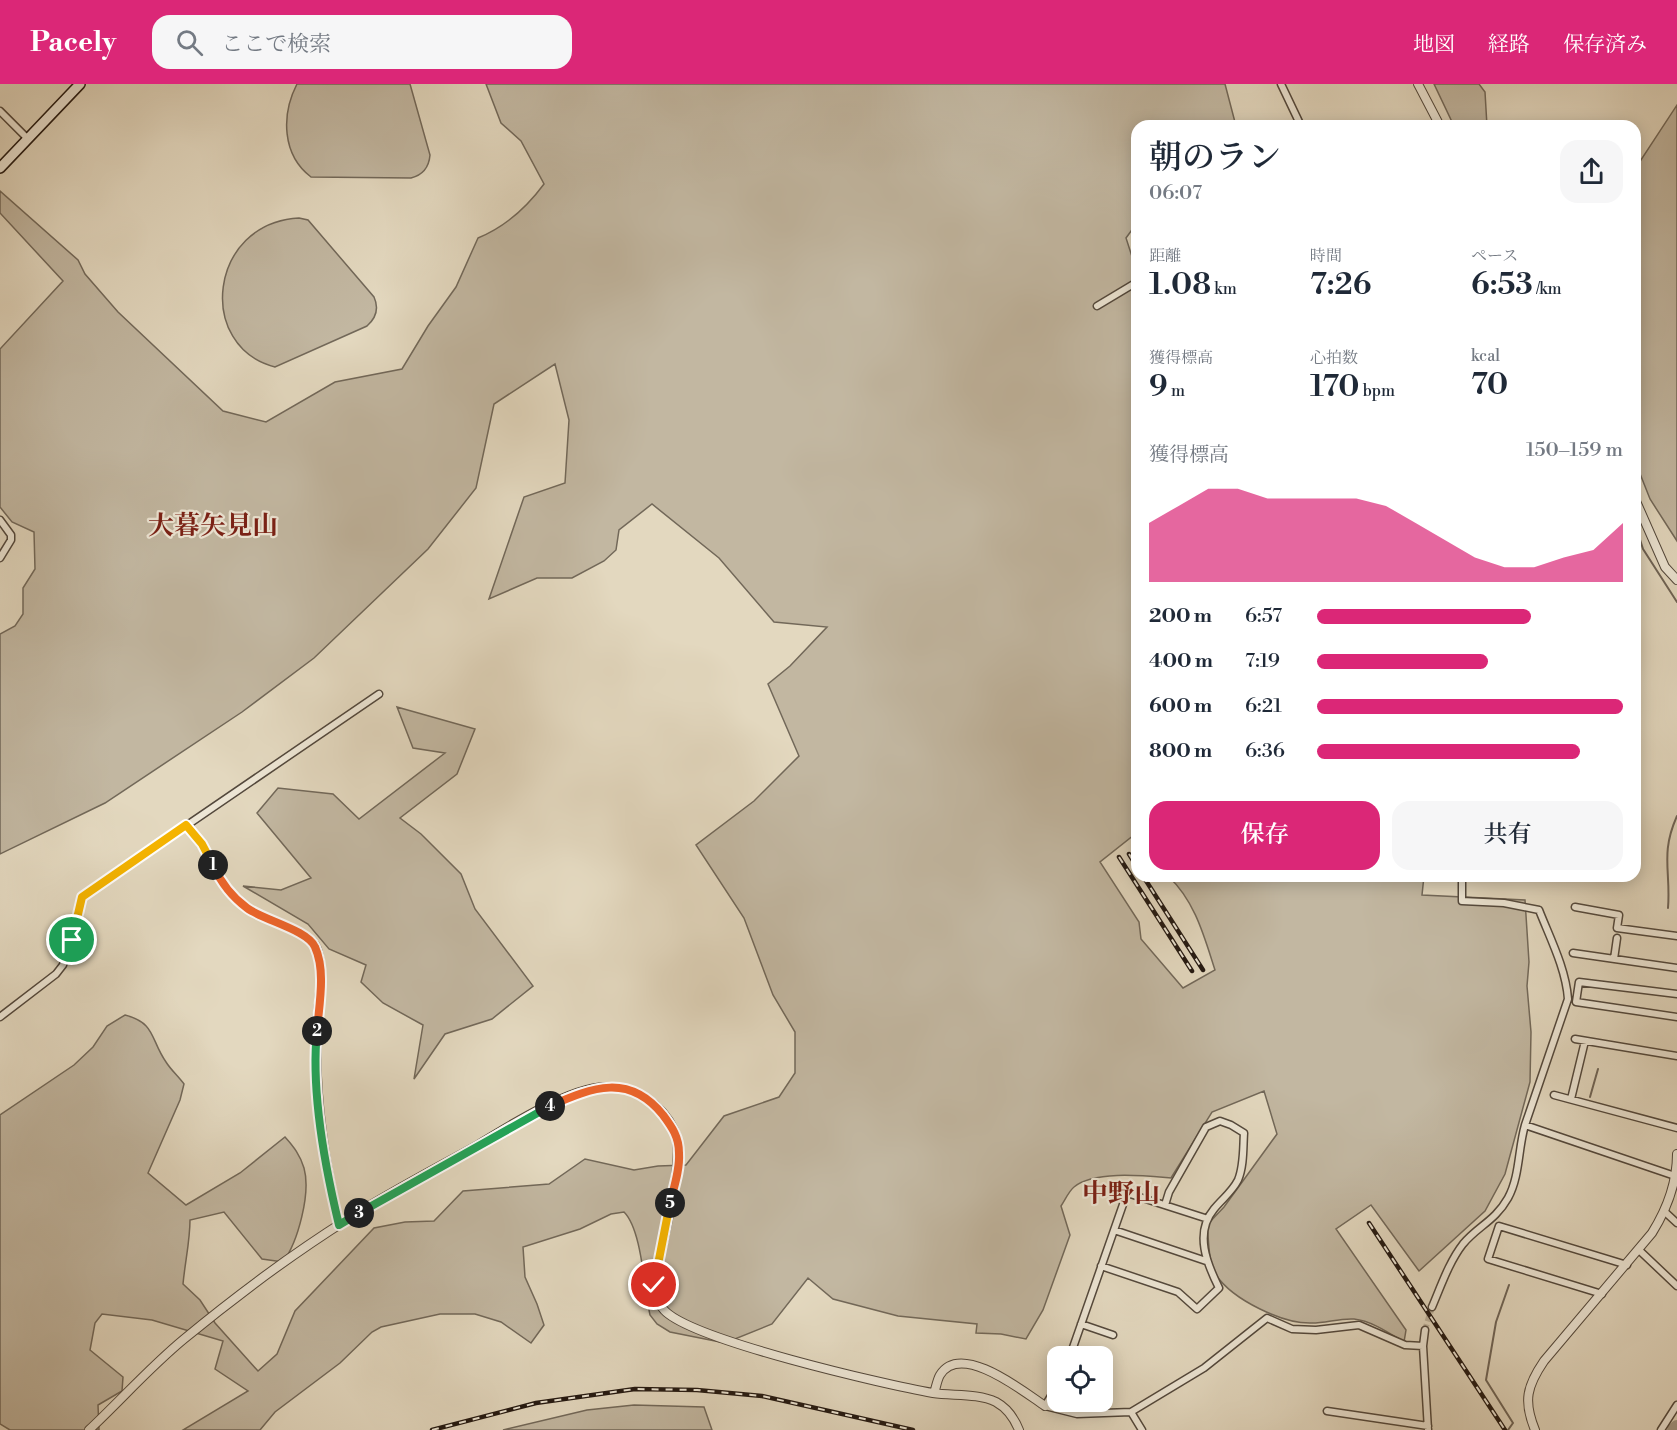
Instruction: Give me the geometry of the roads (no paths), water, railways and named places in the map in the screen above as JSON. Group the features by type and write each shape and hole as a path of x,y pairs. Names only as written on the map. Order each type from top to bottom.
{"main road":[{"path":"0,168 80,84"}],"street":[{"path":"1281,84 1298,120"},
{"path":"1418,84 1437,120"},
{"path":"0,111 28,139"},
{"path":"1097,306 1131,286"},
{"path":"1641,513 1665,567 1677,580"},
{"path":"0,520 11,535 0,558"},
{"path":"0,1017 56,974 63,965 82,897 379,694"},
{"path":"186,825 202,844 220,882 235,898 249,910 298,933 315,944 319,958 320,987 316,1037 317,1085 326,1158 339,1225"},
{"path":"1432,1307 1448,1269 1463,1245 1495,1217 1509,1196 1525,1125 1568,999 1567,988 1539,910 1504,903 1462,901 1462,882"},
{"path":"1575,907 1619,915 1617,928 1677,936"},
{"path":"1614,959 1617,938"},
{"path":"1573,953 1677,968"},
{"path":"1677,994 1579,982 1576,1002 1677,1017"},
{"path":"1575,1039 1677,1056"},
{"path":"1571,1099 1585,1041"},
{"path":"89,1430 181,1341 270,1273 339,1225 542,1110 584,1091 603,1087 623,1088 643,1095 674,1130 678,1141 678,1167 654,1285 656,1297 664,1310 677,1320 710,1334 836,1371 934,1393 974,1396 996,1402 1008,1412 1018,1427"},
{"path":"1554,1095 1677,1128"},
{"path":"1101,1266 1178,1292 1197,1309 1219,1288 1206,1261 1204,1231 1208,1219 1239,1178 1244,1133 1220,1121 1206,1127 1164,1204"},
{"path":"1525,1125 1675,1183"},
{"path":"1535,1430 1528,1407 1528,1392 1533,1377 1544,1361 1639,1250 1665,1212 1675,1183 1677,1154"},
{"path":"1073,1346 1127,1192 1208,1219"},
{"path":"1665,1212 1677,1223"},
{"path":"1602,1294 1488,1259 1499,1226 1627,1265"},
{"path":"1114,1230 1206,1261"},
{"path":"1639,1250 1677,1286"},
{"path":"934,1393 939,1375 949,1366 967,1363 998,1376 1046,1406 1077,1414 1131,1412 1204,1368 1268,1318 1292,1329 1359,1325 1405,1345 1423,1346"},
{"path":"1081,1324 1113,1335"},
{"path":"1327,1411 1428,1428 1423,1346 1425,1330"},
{"path":"1661,1430 1677,1405"},
{"path":"1131,1412 1142,1430"}],"waterway":[{"path":"1641,543 1677,602"},
{"path":"1668,908 1667,852 1677,816"},
{"path":"1590,1097 1598,1069"},
{"path":"1508,1430 1513,1423 1486,1380 1496,1322 1509,1285"},
{"path":"1674,1430 1677,1427"}],"tunnel":[{"path":"1425,1330 1432,1307"}],"railway":[{"path":"1119,857 1131,876"},
{"path":"1135,882 1192,971"},
{"path":"1147,882 1203,970"},
{"path":"1369,1223 1505,1430"},
{"path":"432,1430 536,1403 635,1389 697,1390 762,1396 913,1430"}],"district":[{"name":"大暮矢見山","path":"213,526"},
{"name":"中野山","path":"1121,1194"}]}
